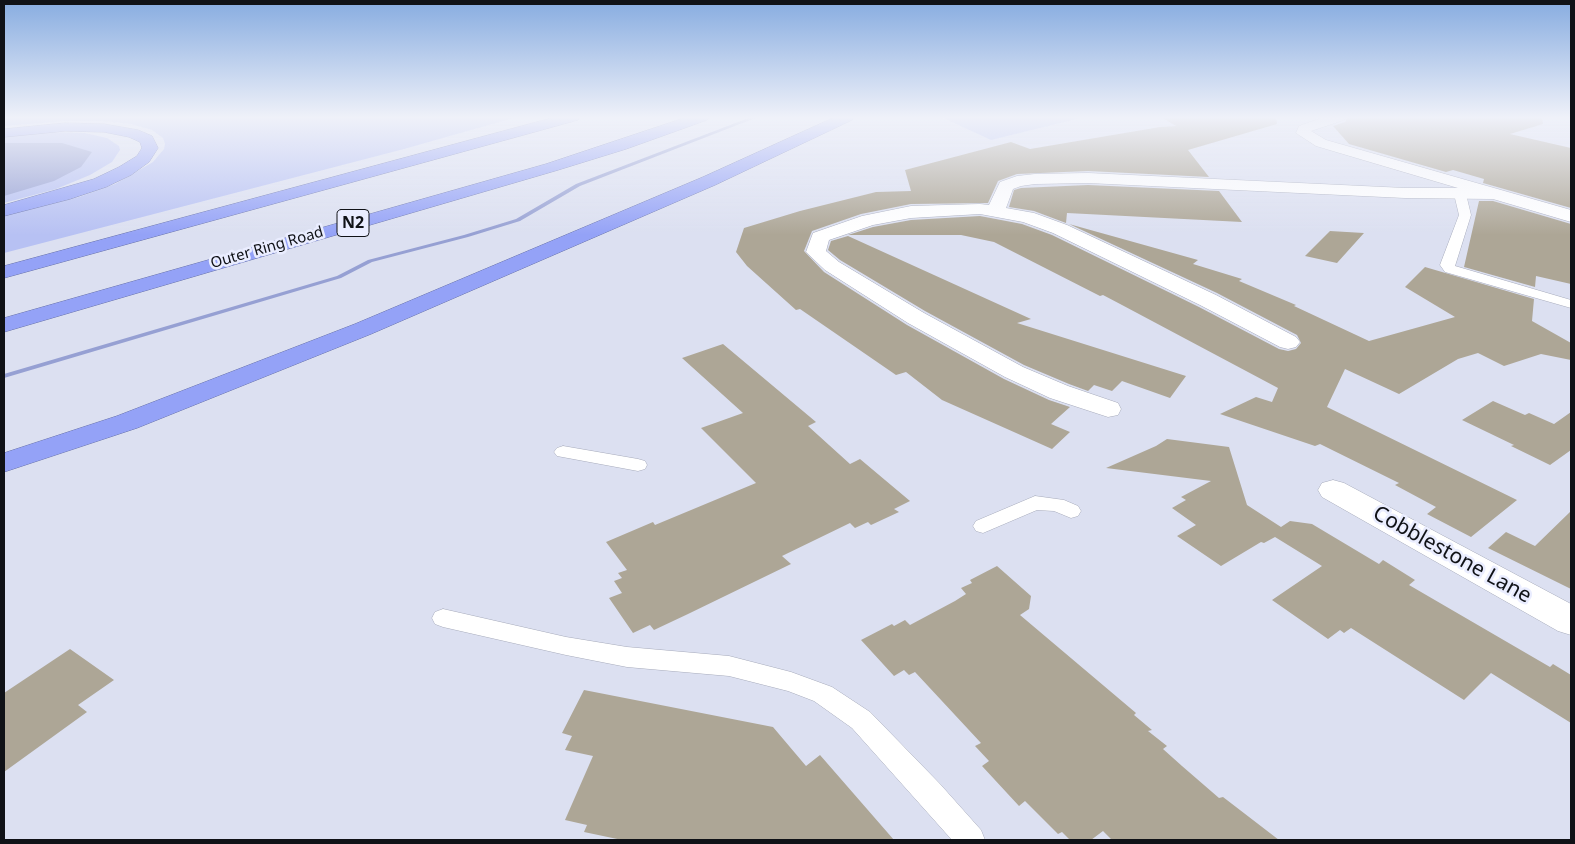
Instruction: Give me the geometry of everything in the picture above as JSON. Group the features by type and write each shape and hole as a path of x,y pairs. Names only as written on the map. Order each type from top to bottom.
{"highway":[{"path":"4,211 64,196 100,183 125,170 145,156"},
{"path":"4,272 428,156"},
{"name":"Outer Ring Road","path":"4,326 584,156"},
{"path":"4,463 127,422 372,325 709,182 763,156"}],"street":[{"path":"1364,156 1464,190"},
{"path":"1253,174 1464,190 1492,194 1571,216"},
{"path":"996,211 1006,186 1017,181 1035,179 1088,178 1464,190"},
{"path":"1108,409 1060,392 1014,372 908,314 832,266 816,252 820,237 869,220 911,212 946,210 996,211 1027,217 1060,229 1208,300 1288,342"},
{"name":"Cobblestone Lane","path":"1333,490 1571,621"}],"lane":[{"path":"1464,190 1465,215 1447,265 1450,269 1459,274 1571,304"},
{"path":"563,452 638,465"},
{"path":"983,526 1035,503 1057,506 1071,511"},
{"path":"443,618 566,646 628,657 729,666 791,682 823,694 861,720 930,793 971,840"}],"shaded area":[{"path":"4,156 116,156 112,162 90,175 56,189 4,203"},
{"path":"4,156 89,156 81,167 54,181 4,196"},
{"path":"158,156 376,156 4,253 4,216 79,197 115,184 153,162"}],"building":[{"path":"957,156 1193,156 1209,177 1088,171 1017,174 998,181 988,203 911,204 861,214 812,231 804,251 824,272 907,325 1004,379 1049,400 1070,407 1051,424 1070,432 1052,449 942,400 906,372 896,375 800,309 796,310 747,266 736,252 744,228 800,211 876,192 911,191 905,170"},
{"path":"1392,156 1571,156 1571,208 1483,183 1484,179 1453,170 1446,172"},
{"path":"1088,185 1219,191 1242,222 1067,213 1066,223 1034,211 1009,207 1014,190 1021,188"},
{"path":"1479,201 1493,201 1571,224 1571,284 1536,276 1535,287 1464,267"},
{"path":"980,216 1022,224 1052,235 1199,307 1279,349 1288,351 1296,349 1301,343 1297,335 1217,293 1069,224 1198,260 1193,264 1242,279 1239,281 1296,305 1294,306 1369,341 1455,317 1405,287 1425,267 1534,299 1532,321 1571,343 1571,360 1541,354 1504,366 1478,353 1458,359 1399,394 1345,369 1327,407 1517,500 1471,537 1427,514 1436,507 1395,485 1399,483 1320,444 1315,446 1220,414 1256,397 1272,402 1278,388 1103,295 1100,296 994,242 961,235 848,235 873,227 911,220"},
{"path":"1330,231 1364,233 1337,263 1305,256"},
{"path":"848,236 1031,319 1017,323 1186,376 1170,398 1122,381 1112,391 1094,385 1088,391 1069,384 1024,365 925,311 840,260 828,250 831,241"},
{"path":"723,344 816,422 808,426 850,464 860,459 910,501 894,509 899,512 871,525 868,522 855,528 850,523 782,556 791,564 688,614 654,630 650,625 633,633 609,598 622,593 614,581 622,578 618,573 627,570 606,542 653,522 655,525 756,483 701,428 743,413 682,358"},
{"path":"1493,401 1525,415 1529,413 1554,424 1571,412 1571,450 1550,465 1462,420"},
{"path":"1167,439 1229,447 1247,505 1281,527 1290,521 1312,524 1379,564 1383,560 1415,580 1409,585 1550,667 1553,664 1571,675 1571,723 1491,673 1464,700 1351,628 1344,633 1340,630 1328,639 1272,600 1322,566 1275,537 1264,543 1261,542 1221,566 1177,536 1196,525 1172,508 1186,500 1181,497 1211,481 1106,468 1156,446"},
{"path":"1571,511 1571,589 1488,548 1506,532 1535,546"},
{"path":"997,566 1031,596 1029,609 1020,615 1136,713 1134,715 1152,730 1148,731 1167,746 1163,749 1182,766 1219,798 1223,797 1279,840 1112,840 1103,831 1091,840 1070,840 1062,832 1058,834 1025,801 1019,806 982,766 989,761 975,746 981,743 915,672 909,675 904,670 894,676 861,640 892,624 894,626 905,620 910,625 955,601 966,594 961,588 972,583 970,580"},
{"path":"70,649 114,680 78,705 87,712 4,772 4,693"},
{"path":"584,690 773,727 806,766 820,755 894,840 622,840 584,832 587,825 565,820 593,756 565,750 572,736 562,733"}],"waterway":[{"path":"4,376 339,277 370,261 466,236 518,220 578,185 653,156"}]}
